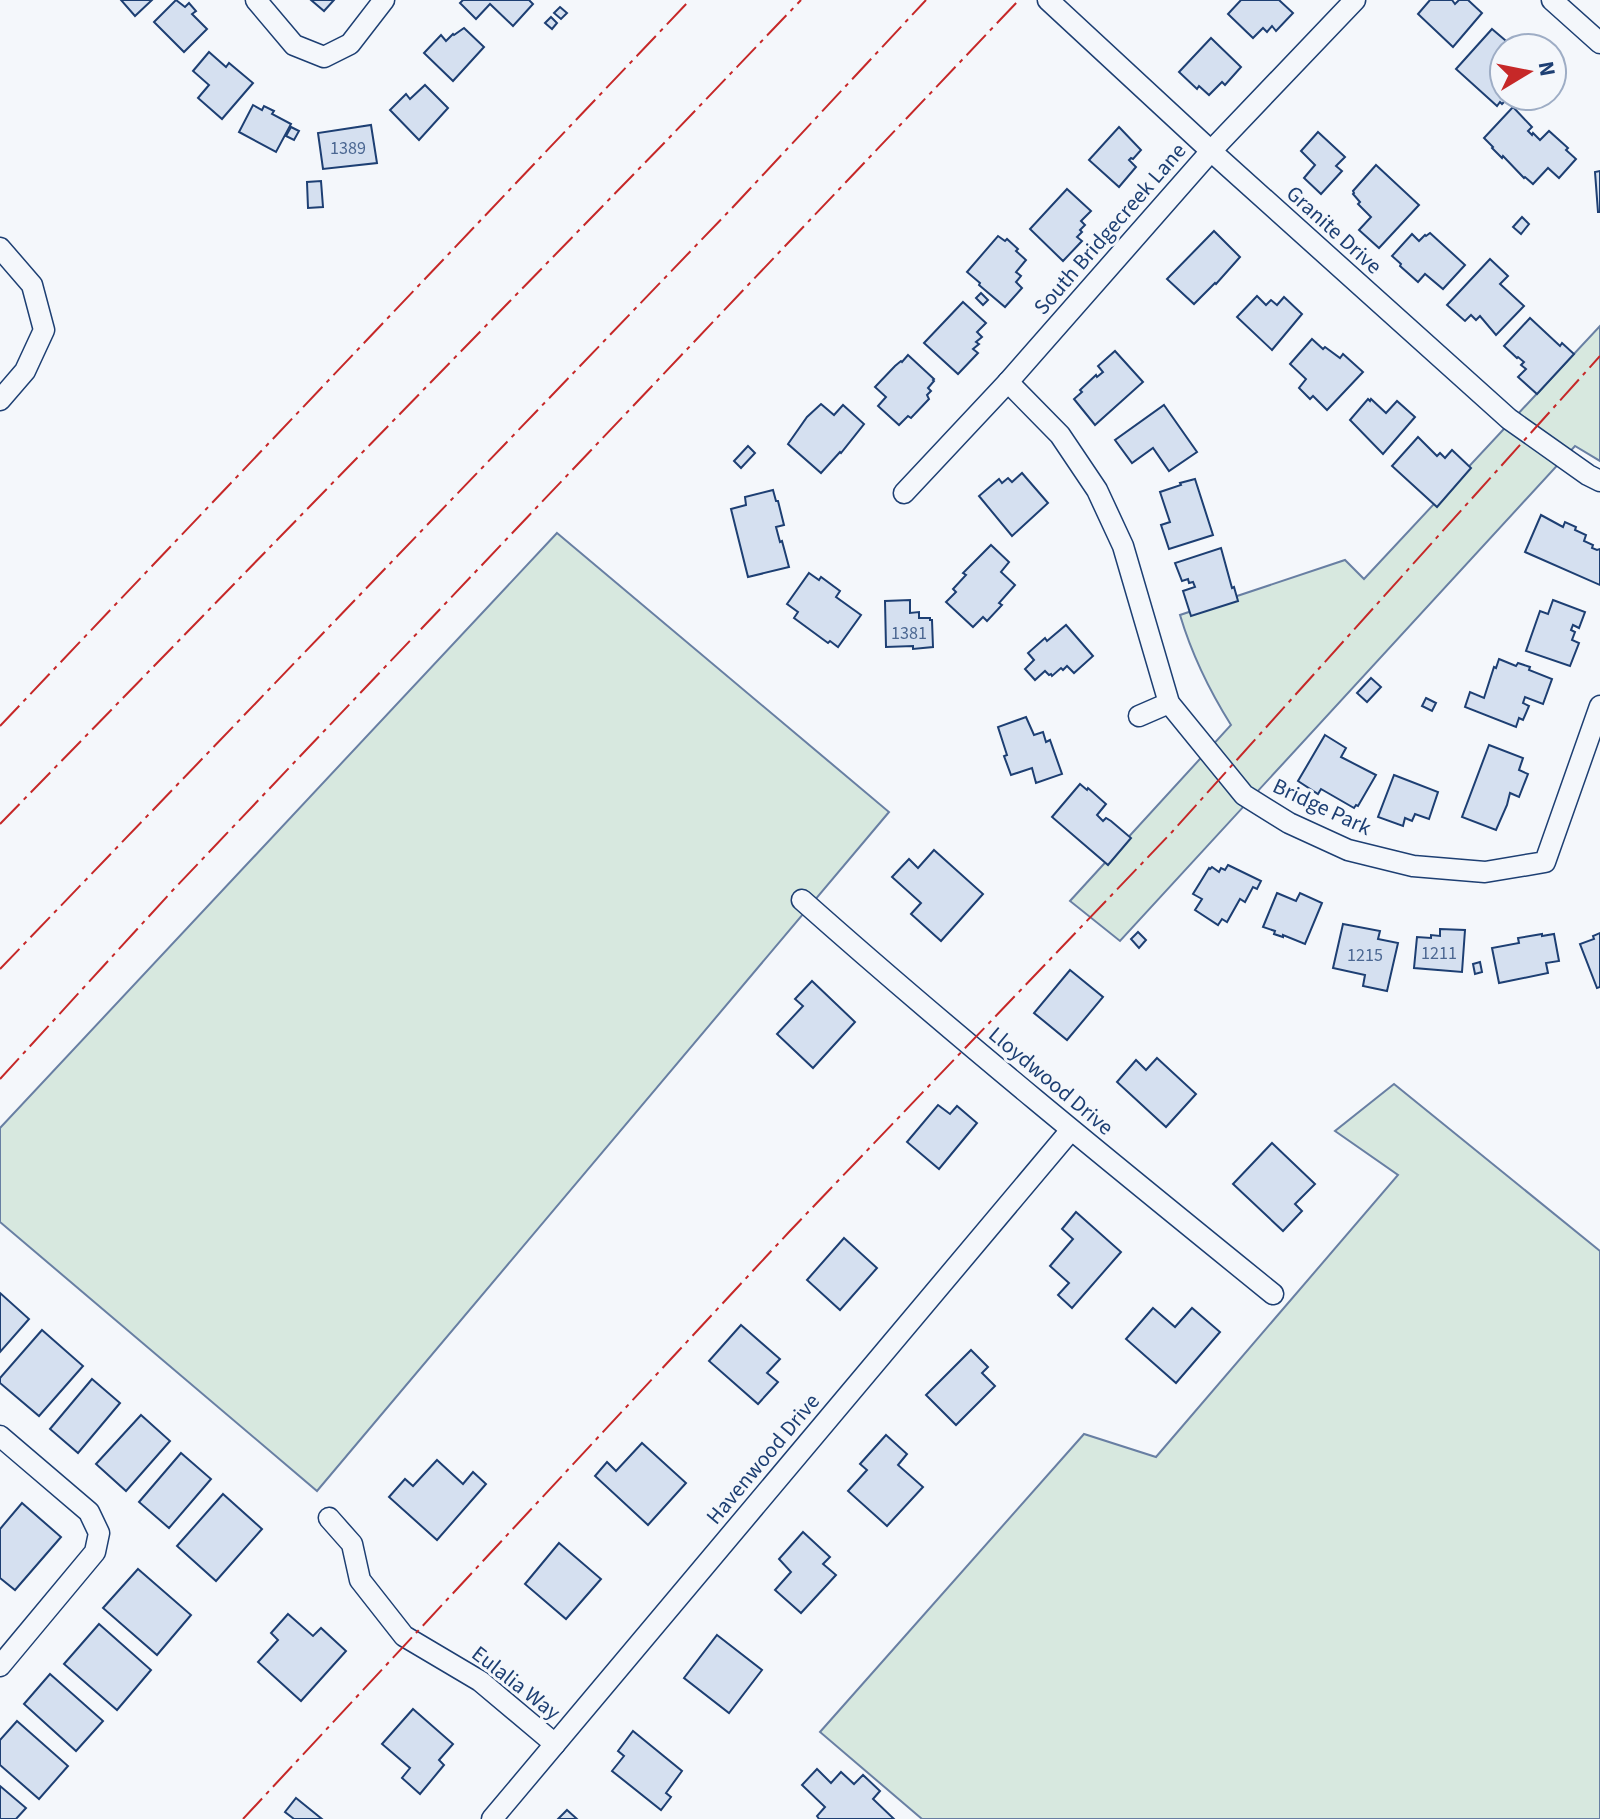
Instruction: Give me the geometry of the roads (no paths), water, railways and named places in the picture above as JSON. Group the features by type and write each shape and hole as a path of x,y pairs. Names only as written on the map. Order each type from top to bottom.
{"street":[{"path":"256,0 294,45 324,57 350,44 384,0"},
{"name":"Granite Drive","path":"1048,0 1509,419 1600,481"},
{"name":"South Bridgecreek Lane","path":"904,493 1008,382 1211,151 1355,0"},
{"path":"1552,0 1600,43"},
{"path":"0,248 32,285 44,330 25,371 0,400"},
{"name":"Bridge Park","path":"1008,382 1060,435 1097,490 1123,546 1169,703 1244,795 1289,823 1348,850 1413,866 1485,872 1545,862 1600,706"},
{"path":"1139,716 1169,703"},
{"name":"Lloydwood Drive","path":"802,900 1071,1130 1273,1294"},
{"name":"Havenwood Drive","path":"492,1819 1071,1130"},
{"path":"0,1436 89,1512 99,1533 95,1552 0,1666"},
{"name":"Eulalia Way","path":"329,1518 352,1544 360,1580 404,1636 480,1681 555,1744"}]}
